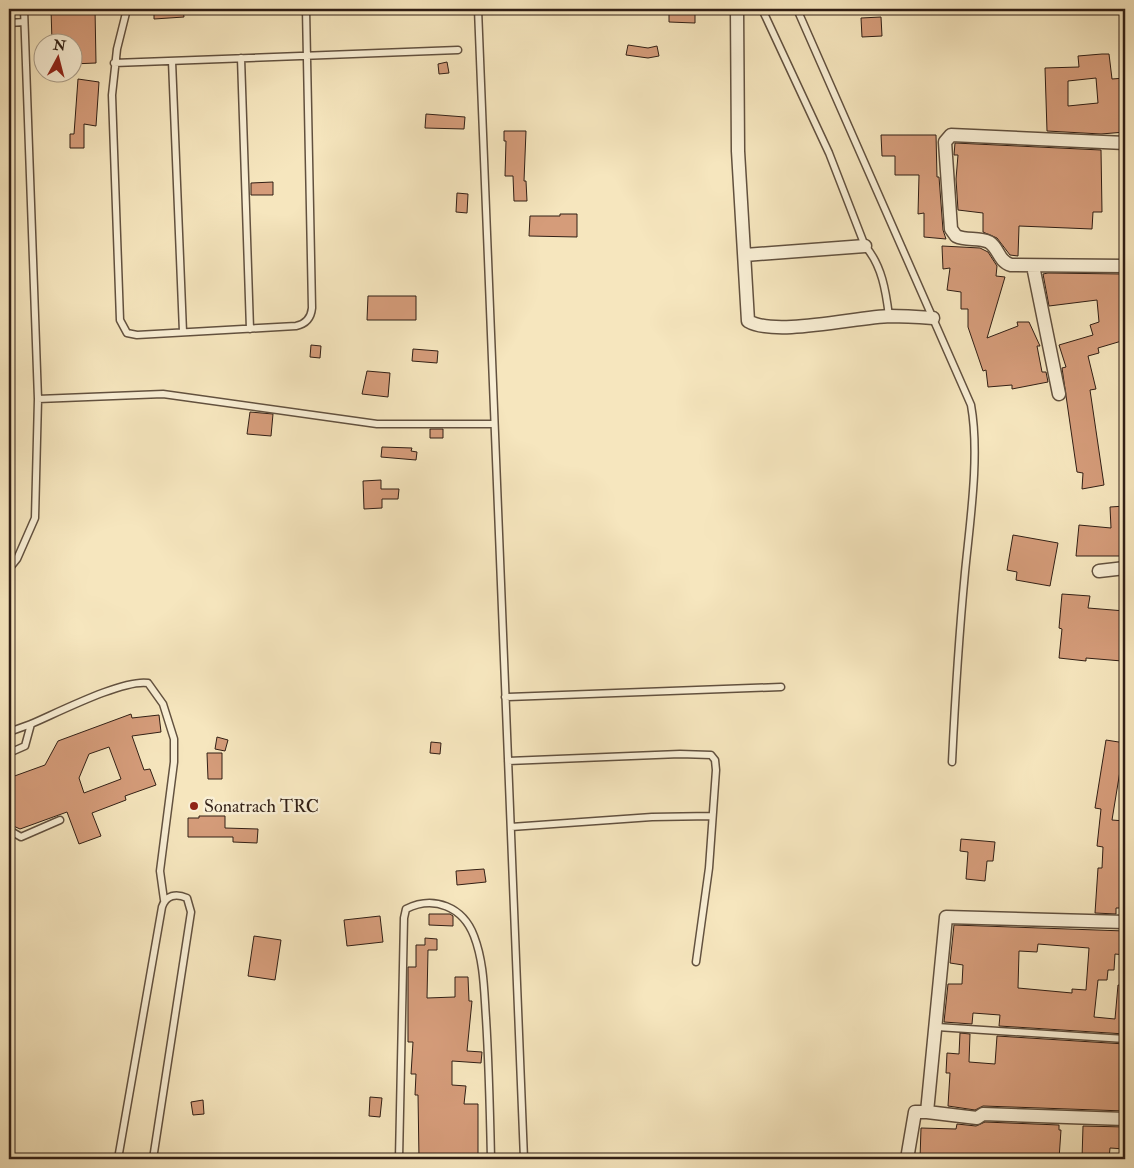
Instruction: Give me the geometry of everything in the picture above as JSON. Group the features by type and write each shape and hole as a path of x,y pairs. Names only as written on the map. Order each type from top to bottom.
{"street":[{"path":"737,9 738,151 748,321 754,324 781,327 889,316 933,318"},
{"path":"1125,143 951,135 947,137 945,153 950,224 953,233 960,238 988,241 1007,264 1033,266 1125,266"},
{"path":"745,255 864,246"},
{"path":"1033,266 1059,394"},
{"path":"1099,571 1125,568"},
{"path":"927,1112 937,1027 946,918 1125,922"},
{"path":"906,1159 914,1112 977,1118 983,1114 1125,1119"}],"lane":[{"path":"9,568 17,559 35,518 38,398 24,9"},
{"path":"127,9 114,63 113,110 121,325 132,334 296,326 304,323 311,312 306,9"},
{"path":"478,9 524,1159"},
{"path":"762,9 829,153 864,246 870,252 885,285 889,316"},
{"path":"797,9 971,405 975,424 971,511 956,661 952,762"},
{"path":"9,23 24,22"},
{"path":"114,63 458,50"},
{"path":"241,58 250,329"},
{"path":"172,61 183,332"},
{"path":"38,398 163,394 377,424 494,424"},
{"path":"9,732 116,689 139,682 148,683 162,704 174,739 174,762 160,871 164,900 118,1159"},
{"path":"505,697 782,687"},
{"path":"9,753 25,746 31,724"},
{"path":"508,761 680,754 711,755 715,760 716,770 709,868 696,962"},
{"path":"510,827 652,817 712,816"},
{"path":"9,830 20,837 60,820"},
{"path":"152,1159 190,912 186,898 171,896 164,900"},
{"path":"399,1159 404,918 406,909 417,904 436,903 449,906 461,914 474,935 483,969 489,1070 491,1159"},
{"path":"937,1027 1125,1039"}],"building":[{"path":"51,9 95,9 96,63 82,64 82,32 52,32"},
{"path":"154,9 183,9 184,17 154,19"},
{"path":"669,9 695,9 695,23 669,22"},
{"path":"881,17 882,36 862,37 861,18"},
{"path":"628,45 648,48 657,46 659,56 648,58 626,55"},
{"path":"1109,54 1112,79 1125,78 1125,132 1101,134 1047,131 1045,68 1079,67 1078,56","holes":["1096,78 1098,103 1068,106 1068,81"]},
{"path":"447,62 449,73 439,74 438,64"},
{"path":"82,80 99,82 96,126 84,124 84,148 70,148 70,134 74,134 78,82 82,82"},
{"path":"426,114 465,117 464,129 425,128"},
{"path":"504,131 526,131 524,181 526,181 527,201 514,201 513,176 505,176 506,141 504,141"},
{"path":"881,135 936,135 937,177 939,177 943,230 946,239 924,237 924,213 918,214 919,175 895,175 895,156 882,156"},
{"path":"955,143 1101,150 1102,212 1093,212 1092,229 1019,226 1018,256 1010,255 997,238 983,232 983,213 958,210 956,179 958,155 954,155"},
{"path":"273,182 273,195 251,195 251,183"},
{"path":"457,193 468,194 467,213 456,212"},
{"path":"560,214 577,214 577,237 529,236 530,216 560,216"},
{"path":"942,246 980,248 988,252 997,266 996,276 1005,277 987,338 1018,326 1017,322 1029,322 1040,346 1037,346 1042,372 1046,372 1048,382 1012,389 1012,385 988,387 986,370 983,371 968,327 968,309 961,309 961,292 947,290 950,268 943,269"},
{"path":"1043,274 1122,274 1125,299 1125,340 1098,348 1099,353 1088,356 1096,389 1090,390 1104,485 1082,489 1083,473 1077,472 1062,368 1066,367 1059,345 1093,335 1090,325 1099,322 1097,300 1049,306"},
{"path":"368,296 416,296 416,320 367,320"},
{"path":"311,345 321,346 320,358 310,357"},
{"path":"413,349 438,351 437,363 412,361"},
{"path":"367,371 390,373 388,397 362,394"},
{"path":"250,412 273,414 271,436 247,434"},
{"path":"430,429 443,429 443,438 430,438"},
{"path":"382,447 412,448 411,451 417,452 416,460 381,457"},
{"path":"381,480 381,489 399,489 398,499 382,499 382,508 364,509 363,481"},
{"path":"1125,506 1125,556 1076,556 1079,525 1111,528 1110,507"},
{"path":"1013,535 1058,543 1050,586 1016,580 1017,572 1007,570"},
{"path":"1062,594 1090,596 1088,608 1125,611 1122,661 1086,658 1086,661 1059,658 1062,629 1059,628"},
{"path":"131,714 132,718 159,715 161,732 132,736 144,770 150,769 156,785 125,796 126,800 92,813 101,836 79,844 67,812 20,829 9,824 9,778 45,765 58,741","holes":["109,747 121,779 84,793 79,778 89,754"]},
{"path":"217,737 228,740 225,751 215,749"},
{"path":"1106,740 1125,743 1124,771 1120,771 1112,820 1125,821 1125,908 1116,908 1116,914 1095,913 1098,868 1102,868 1103,847 1097,846 1101,809 1095,808"},
{"path":"431,742 441,743 440,754 430,753"},
{"path":"207,753 222,753 222,779 208,779"},
{"path":"199,816 225,816 225,828 258,829 257,843 233,842 233,837 188,837 188,818 199,818"},
{"path":"961,839 995,842 993,861 987,861 985,881 966,879 968,852 960,851"},
{"path":"484,869 486,882 457,885 456,871"},
{"path":"429,914 450,914 453,916 453,926 429,925"},
{"path":"380,916 383,942 347,946 344,920"},
{"path":"954,925 1125,931 1125,955 1115,954 1114,970 1108,970 1107,980 1098,980 1094,1017 1115,1019 1118,985 1125,986 1125,1034 999,1026 1000,1015 973,1013 972,1024 944,1022 948,984 962,984 963,965 950,963","holes":["1038,944 1089,948 1086,990 1072,989 1072,993 1018,988 1019,951 1037,952"]},
{"path":"254,936 281,940 275,980 248,976"},
{"path":"425,938 437,939 437,950 428,950 427,998 455,997 455,977 468,977 469,1001 472,1001 467,1051 482,1052 481,1063 452,1061 452,1085 466,1086 464,1104 478,1104 478,1159 419,1159 418,1095 415,1095 416,1074 411,1074 413,1042 408,1042 408,967 416,967 416,945 425,945"},
{"path":"960,1033 970,1034 969,1062 995,1064 997,1036 1125,1044 1125,1111 983,1106 975,1110 948,1106 950,1073 946,1073 947,1053 959,1054"},
{"path":"370,1097 382,1098 380,1117 369,1116"},
{"path":"203,1100 204,1114 193,1115 191,1102"},
{"path":"985,1122 1059,1125 1059,1130 1061,1130 1059,1159 920,1159 921,1128 956,1129 957,1124 976,1126"},
{"path":"1083,1126 1125,1127 1125,1149 1110,1148 1109,1159 1082,1159"}],"place":[{"name":"Sonatrach TRC","path":"194,806"}]}
